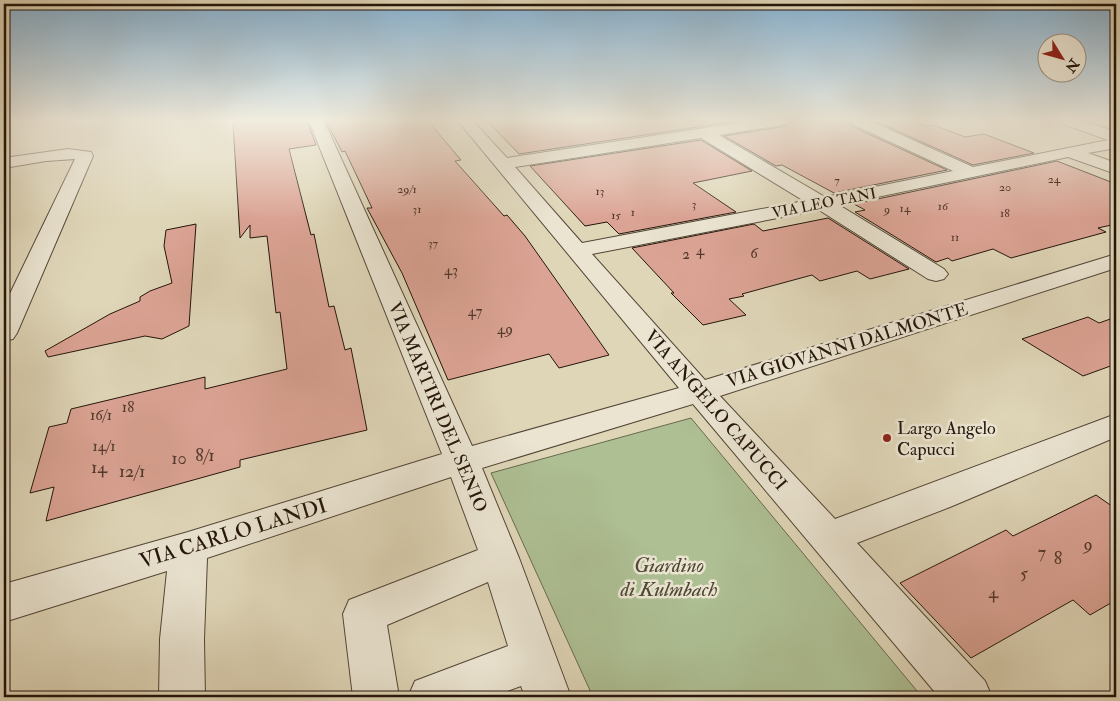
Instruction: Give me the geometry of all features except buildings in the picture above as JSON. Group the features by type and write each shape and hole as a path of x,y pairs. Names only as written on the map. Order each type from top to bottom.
{"street":[{"path":"4,163 67,154 85,156 4,334"},
{"name":"VIA MARTIRI DEL SENIO","path":"330,154 462,462 500,559 541,678"},
{"name":"VIA ANGELO CAPUCCI","path":"495,154 699,392 969,697"},
{"path":"504,164 570,154"},
{"path":"739,154 823,203 936,274"},
{"path":"929,154 970,172"},
{"name":"VIA LEO TANI","path":"578,250 823,203 1061,154"},
{"path":"1074,154 1116,169"},
{"name":"VIA GIOVANNI DALMONTE","path":"462,462 699,392 1116,261"},
{"path":"4,283 30,279"},
{"path":"829,537 979,481 1116,425"},
{"name":"VIA CARLO LANDI","path":"4,603 188,548 462,462"},
{"path":"182,697 182,639 188,548"},
{"path":"376,697 364,614 500,559"},
{"path":"431,697 541,678"}],"green space":[{"name":"Giardino di Kulmbach","path":"691,418 922,697 593,697 491,473"}],"place":[{"name":"Largo Angelo Capucci","path":"887,438"}]}
